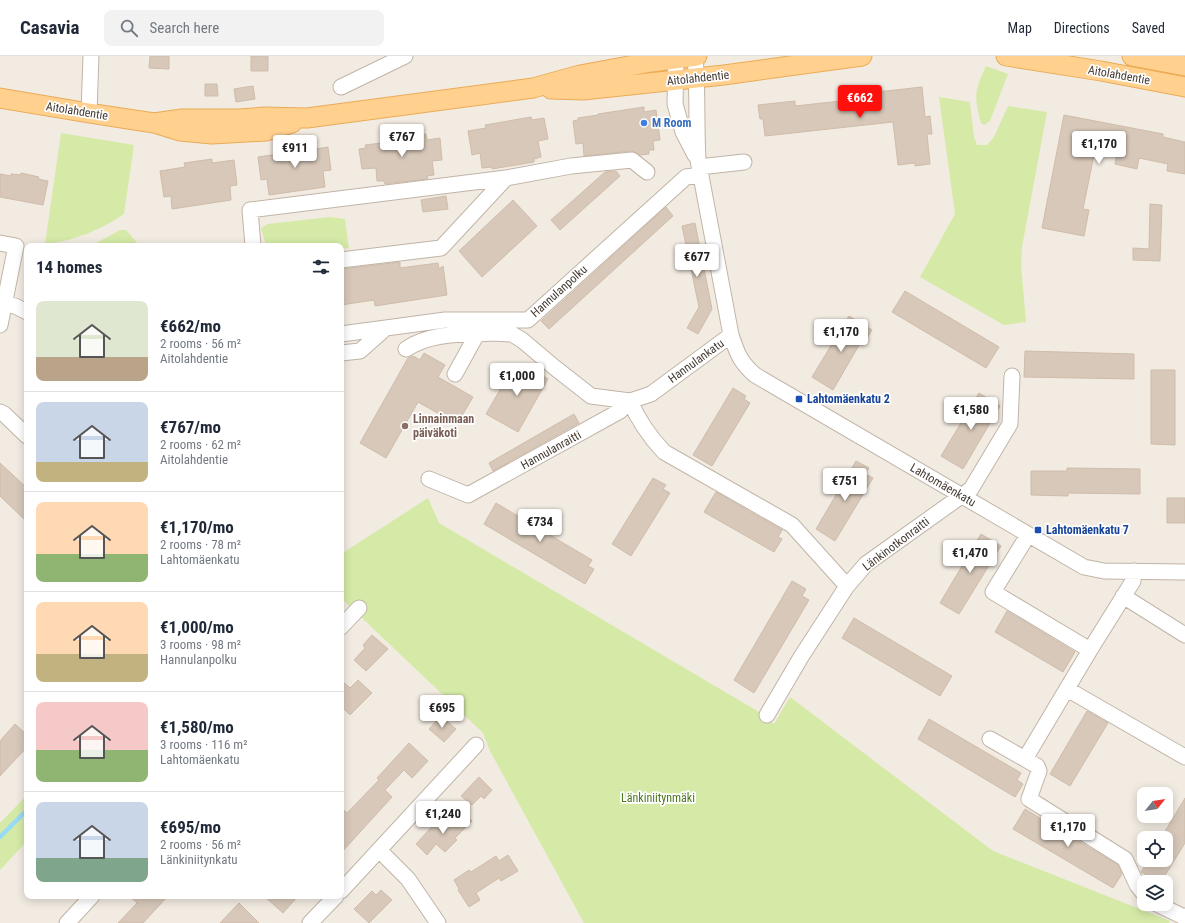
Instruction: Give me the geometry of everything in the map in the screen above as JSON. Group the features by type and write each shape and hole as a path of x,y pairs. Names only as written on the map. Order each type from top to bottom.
{"main road":[{"name":"Aitolahdentie","path":"0,98 89,114 154,123 182,119 239,119 264,117 307,118 533,88 580,75 676,57 696,56"},
{"name":"Aitolahdentie","path":"533,88 583,90 724,75 862,56"},
{"name":"Aitolahdentie","path":"1006,56 1101,71 1185,87"},
{"name":"Aitolahdentie","path":"1132,56 1185,66"}],"street":[{"path":"89,114 91,56"},
{"path":"341,87 405,56"},
{"name":"Hannulankatu","path":"630,401 651,394 731,336 699,167 696,135 696,56"},
{"name":"Hannulankatu","path":"676,57 675,104 683,132 699,167"},
{"path":"253,243 250,210 506,178 571,166 632,160 647,172"},
{"name":"Hannulanpolku","path":"344,334 445,320 528,320 686,177 699,167 744,162"},
{"path":"344,260 441,248 506,178"},
{"path":"0,243 16,246 0,325"},
{"path":"4,304 15,306 24,310"},
{"path":"344,353 360,351 386,328"},
{"path":"406,349 413,344 437,336 492,333 512,334 522,340 591,396 630,401 638,420 651,438 664,452 792,525 846,586"},
{"path":"455,374 477,334"},
{"name":"Lahtomäenkatu","path":"731,336 738,356 746,367 754,374 1084,567 1104,571 1185,572"},
{"name":"Länkinotkonraitti","path":"767,715 801,657 846,586 866,564 970,489 1010,424 1012,376"},
{"name":"Hannulanraitti","path":"429,479 468,495 620,411 630,401"},
{"path":"0,412 24,433"},
{"path":"1028,535 993,592 1090,650"},
{"path":"1025,760 1132,581 1134,571"},
{"path":"1123,596 1185,635"},
{"path":"344,624 359,608"},
{"path":"1067,689 1185,756"},
{"path":"990,739 1037,766 1039,771 1038,777 1029,798 1126,859 1137,885"},
{"path":"344,888 476,745"},
{"path":"380,850 408,879 438,923"},
{"path":"67,923 89,899"},
{"path":"310,923 333,899"},
{"path":"1173,911 1185,916"}],"green space":[{"path":"986,66 1008,74 990,121 984,125 981,123 976,94 979,82"},
{"path":"939,97 970,102 974,137 977,145 987,145 994,137 1008,106 1047,112 1022,247 1021,265 1026,322 1004,325 920,277 955,214"},
{"path":"61,133 134,145 124,214 96,230 76,238 55,243 45,243"},
{"path":"330,217 345,219 349,248 344,249 344,243 265,243 261,228 268,224"},
{"path":"120,230 126,230 137,243 96,243"},
{"name":"Länkiniitynmäki","path":"428,498 439,523 759,712 774,724 790,697 993,851 1137,908 1137,911 1145,911 1170,921 1169,923 584,923 490,751 483,733 344,601 344,552"},
{"path":"24,798 24,844 0,870 0,823"}],"building":[{"path":"150,56 169,56 169,69 149,68"},
{"path":"251,56 268,56 268,71 251,71"},
{"path":"205,84 217,84 218,96 205,96"},
{"path":"253,86 255,99 236,102 234,89"},
{"path":"922,87 925,117 930,116 932,134 927,134 930,164 915,166 915,163 898,165 893,122 765,136 763,119 760,119 758,105 795,101 795,106 850,100 850,95"},
{"path":"644,107 644,112 656,110 660,140 653,141 654,150 649,150 649,154 640,155 631,151 584,156 583,143 576,144 573,121 578,120 578,118 598,114"},
{"path":"1064,115 1163,134 1163,137 1185,142 1185,174 1167,171 1168,164 1139,158 1137,169 1115,164 1117,154 1095,150 1083,209 1089,210 1084,236 1042,228"},
{"path":"531,117 532,120 544,118 548,139 538,141 541,157 534,159 534,162 492,169 492,167 482,168 480,153 472,155 468,131 486,128 485,125"},
{"path":"426,134 427,140 440,138 442,160 432,161 434,175 427,176 428,179 385,184 384,181 377,181 376,168 362,169 359,149 366,148 365,145 389,142 388,138"},
{"path":"308,145 309,150 328,147 331,170 323,171 325,187 269,195 267,179 261,180 258,157 279,154 279,150"},
{"path":"212,159 212,163 234,160 237,185 230,186 231,200 172,209 171,196 164,197 160,171 185,167 184,163"},
{"path":"616,171 620,176 560,230 551,220 605,172"},
{"path":"21,173 39,177 38,179 48,181 43,205 0,197 0,174 11,176 11,174 21,175"},
{"path":"446,196 448,209 423,212 421,200"},
{"path":"513,200 537,226 482,277 459,251"},
{"path":"1150,204 1162,205 1160,261 1133,260 1133,248 1149,249"},
{"path":"666,207 673,216 549,329 541,321"},
{"path":"695,223 712,309 698,334 687,328 699,307 682,226"},
{"path":"400,262 400,268 438,263 439,269 443,266 447,295 375,306 374,300 344,305 344,269"},
{"path":"905,291 999,347 986,368 892,312"},
{"path":"849,316 872,330 865,341 862,340 833,390 812,377"},
{"path":"1025,351 1134,354 1134,379 1024,377"},
{"path":"424,353 445,365 438,377 473,397 457,424 418,402 386,458 360,443 408,358 413,356 420,360"},
{"path":"521,363 548,379 518,432 486,414 513,367 518,369"},
{"path":"1151,370 1175,370 1175,445 1151,444"},
{"path":"733,388 746,396 744,399 750,403 712,466 693,455"},
{"path":"979,393 1000,406 963,469 941,456"},
{"path":"574,414 579,423 493,471 489,463"},
{"path":"856,461 869,468 865,474 873,478 835,541 816,529"},
{"path":"0,463 24,485 24,519 0,496"},
{"path":"1067,468 1140,469 1140,494 1068,493 1068,496 1031,495 1031,471 1067,471"},
{"path":"653,478 666,485 663,489 670,493 631,556 612,544"},
{"path":"716,492 782,530 778,537 782,539 774,552 704,512"},
{"path":"1167,498 1185,498 1185,523 1167,523"},
{"path":"496,503 592,560 588,566 594,569 585,584 484,524"},
{"path":"981,534 1001,546 959,614 940,603"},
{"path":"792,581 806,589 802,596 809,600 754,693 734,680"},
{"path":"1007,611 1075,652 1063,672 995,632"},
{"path":"854,618 952,676 940,696 842,638"},
{"path":"372,635 388,649 366,671 354,660 365,648 363,645"},
{"path":"358,680 372,693 350,715 344,709 344,683 350,688"},
{"path":"1087,711 1108,723 1070,786 1050,774"},
{"path":"441,716 456,729 444,742 429,729"},
{"path":"929,719 1021,773 1017,780 1023,784 1015,797 918,739"},
{"path":"15,724 24,732 24,750 0,776 0,741"},
{"path":"409,743 428,761 412,778 404,770 385,790 392,797 344,850 344,810 347,813 379,780 377,778"},
{"path":"479,777 492,790 484,799 481,796 472,805 461,796"},
{"path":"1185,798 1185,843 1173,862 1173,831 1165,831 1170,823 1173,823 1173,818"},
{"path":"1025,809 1118,865 1122,874 1113,888 1013,829"},
{"path":"464,813 472,821 455,838 457,840 445,852 436,844 427,855 416,844 437,821 447,830"},
{"path":"508,855 518,871 501,881 499,878 476,893 480,900 469,907 458,890 459,889 454,880 469,870 471,872 496,856 499,861"},
{"path":"1144,867 1170,867 1165,875 1146,875 1141,872"},
{"path":"381,890 392,900 369,923 354,909 372,891 376,895"},
{"path":"132,899 165,899 143,923 118,923 137,903"},
{"path":"267,899 295,899 283,913"},
{"path":"239,903 259,923 220,923"}],"waterway":[{"path":"0,837 24,813"}],"place":[{"name":"M Room","path":"644,123"},
{"name":"Lahtomäenkatu 2","path":"799,399"},
{"name":"Linnainmaan päiväkoti","path":"405,426"},
{"name":"Lahtomäenkatu 7","path":"1038,530"}]}
